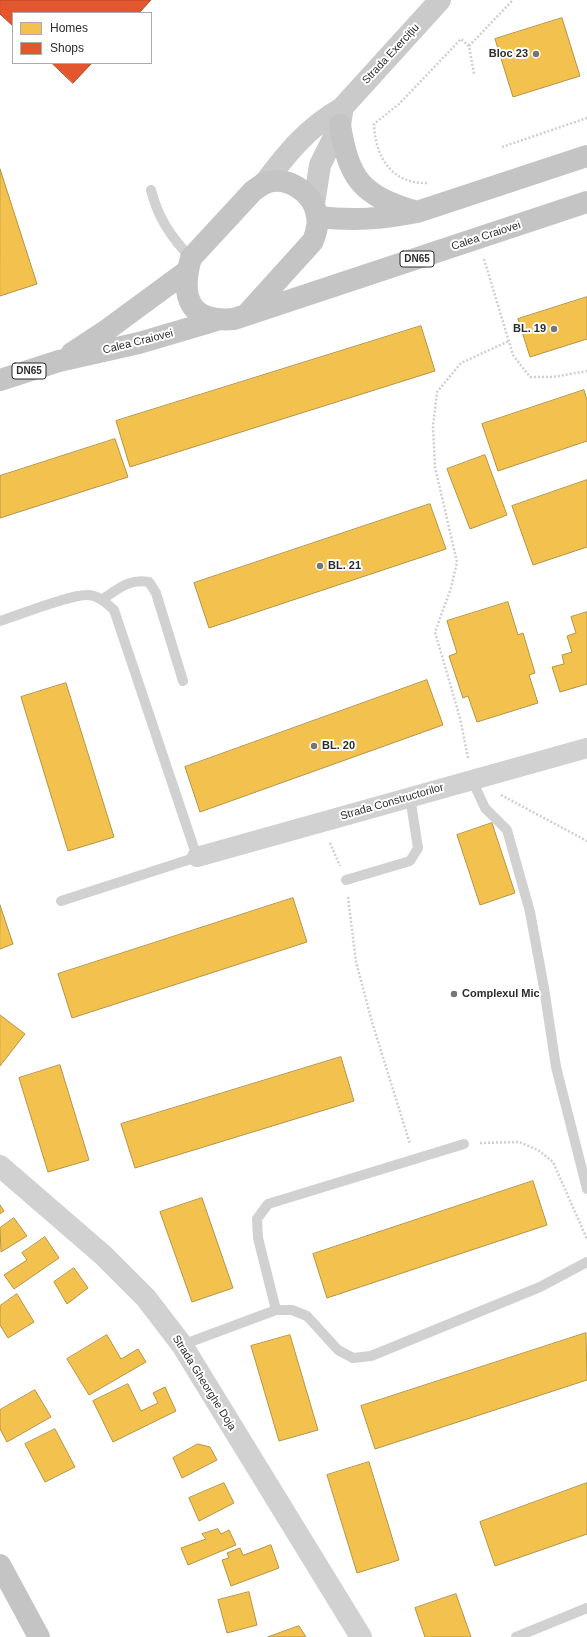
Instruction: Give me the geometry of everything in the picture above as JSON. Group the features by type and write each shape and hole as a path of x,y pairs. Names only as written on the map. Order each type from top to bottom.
{"main road":[{"name":"Strada Exercițiu","path":"316,211 320,165 341,116 440,0"},
{"name":"Strada Exercițiu","path":"264,184 281,160 321,119 341,116"},
{"path":"341,116 344,151 351,171 361,184 373,194 389,203 417,212"},
{"path":"316,211 365,220 417,212 587,156"},
{"path":"247,314 314,241 316,211 306,193 290,184 274,182 264,184"},
{"name":"Calea Craiovei","path":"59,361 104,332 189,265 253,191 264,184"},
{"name":"Calea Craiovei","path":"0,380 59,361 139,343 217,320 234,319 587,202"},
{"path":"189,265 187,290 190,303 195,311 206,318 217,320"},
{"path":"0,1565 39,1637"}],"street":[{"name":"Strada Constructorilor","path":"197,856 587,748"},
{"name":"Strada Gheorghe Doja","path":"0,1166 103,1256 140,1292 182,1345 361,1637"}],"lane":[{"path":"151,190 162,221 189,265"},
{"path":"102,599 124,585 138,580 149,582 156,593 183,681"},
{"path":"0,621 63,600 88,595 102,599 114,610 197,856 61,901"},
{"path":"472,780 485,808 507,830 530,912 544,988 556,1067 587,1188"},
{"path":"346,880 410,860 418,848 410,797"},
{"path":"276,1310 258,1238 257,1219 268,1204 464,1144"},
{"path":"182,1345 276,1310 292,1310 307,1316 338,1350 353,1358 370,1356 540,1287 587,1262"},
{"path":"516,1637 587,1608"}],"path":[{"path":"469,46 513,0"},
{"path":"429,183 414,183 395,174 382,159 374,138 374,124 399,104 461,39 469,46 474,74"},
{"path":"502,147 587,118"},
{"path":"484,259 513,355 530,377 553,377 587,371"},
{"path":"509,341 461,363 437,392 433,426 435,467 457,562 451,588 435,632 460,718 472,780 587,841"},
{"path":"321,822 346,880 356,962 372,1022 415,1159"},
{"path":"464,1144 519,1142 538,1150 553,1162 587,1239"}],"building: Homes":[{"name":"Bloc 23","path":"562,18 580,76 513,97 495,39"},
{"path":"0,169 37,284 0,296"},
{"name":"BL. 19","path":"587,297 587,339 530,357 518,319"},
{"path":"421,326 435,371 130,467 116,421"},
{"path":"584,390 587,400 587,441 498,471 482,424"},
{"path":"115,439 128,477 0,518 0,476"},
{"path":"485,455 507,515 470,529 447,469"},
{"path":"587,480 587,547 533,565 512,506"},
{"name":"BL. 21","path":"430,504 446,549 209,628 194,583"},
{"path":"508,602 518,635 523,633 535,673 529,675 538,703 477,722 468,696 463,698 449,656 457,653 447,621"},
{"path":"587,612 587,684 560,692 552,667 564,664 562,655 572,652 567,636 576,633 571,617"},
{"name":"BL. 20","path":"427,680 443,725 200,812 185,767"},
{"path":"66,683 114,837 68,851 21,697"},
{"path":"492,823 515,893 480,905 457,835"},
{"path":"293,898 307,942 72,1018 58,974"},
{"path":"0,905 13,944 0,949"},
{"path":"0,1015 25,1034 0,1066"},
{"path":"341,1057 354,1101 135,1168 121,1124"},
{"path":"60,1065 89,1160 48,1172 19,1078"},
{"path":"533,1181 547,1225 327,1298 313,1254"},
{"path":"202,1198 233,1288 192,1302 160,1212"},
{"path":"0,1205 4,1211 0,1214"},
{"path":"14,1218 27,1236 1,1252 0,1228"},
{"path":"45,1237 59,1258 14,1289 4,1275 27,1260 22,1253"},
{"path":"74,1268 88,1288 67,1304 54,1282"},
{"path":"17,1294 34,1322 8,1338 0,1325 0,1306"},
{"path":"586,1333 587,1380 375,1449 361,1406"},
{"path":"107,1335 121,1359 138,1349 146,1362 89,1395 67,1359"},
{"path":"290,1335 318,1430 279,1441 251,1346"},
{"path":"128,1384 141,1411 158,1403 153,1393 165,1387 176,1411 113,1442 93,1401"},
{"path":"35,1390 51,1417 7,1442 0,1429 0,1410"},
{"path":"55,1429 75,1467 45,1482 25,1444"},
{"path":"198,1444 210,1447 217,1460 182,1478 173,1458"},
{"path":"369,1462 399,1560 357,1573 327,1475"},
{"path":"224,1483 234,1503 199,1521 189,1498"},
{"path":"587,1483 587,1534 495,1566 480,1522"},
{"path":"218,1529 221,1534 229,1530 236,1545 188,1565 181,1548 206,1539 202,1534"},
{"path":"271,1545 279,1568 231,1586 222,1560 229,1558 227,1553 240,1548 243,1555"},
{"path":"249,1592 257,1625 227,1633 218,1600"},
{"path":"456,1594 471,1637 425,1637 415,1608"},
{"path":"299,1626 306,1637 268,1637"}],"building: Shops":[{"path":"0,0 151,0 140,12 12,12 12,25 0,14"},
{"path":"53,64 91,64 73,83"}],"place":[{"name":"Bloc 23","path":"536,54"},
{"name":"BL. 19","path":"554,329"},
{"name":"BL. 21","path":"320,566"},
{"name":"BL. 20","path":"314,746"},
{"name":"Complexul Mic","path":"454,994"}]}
